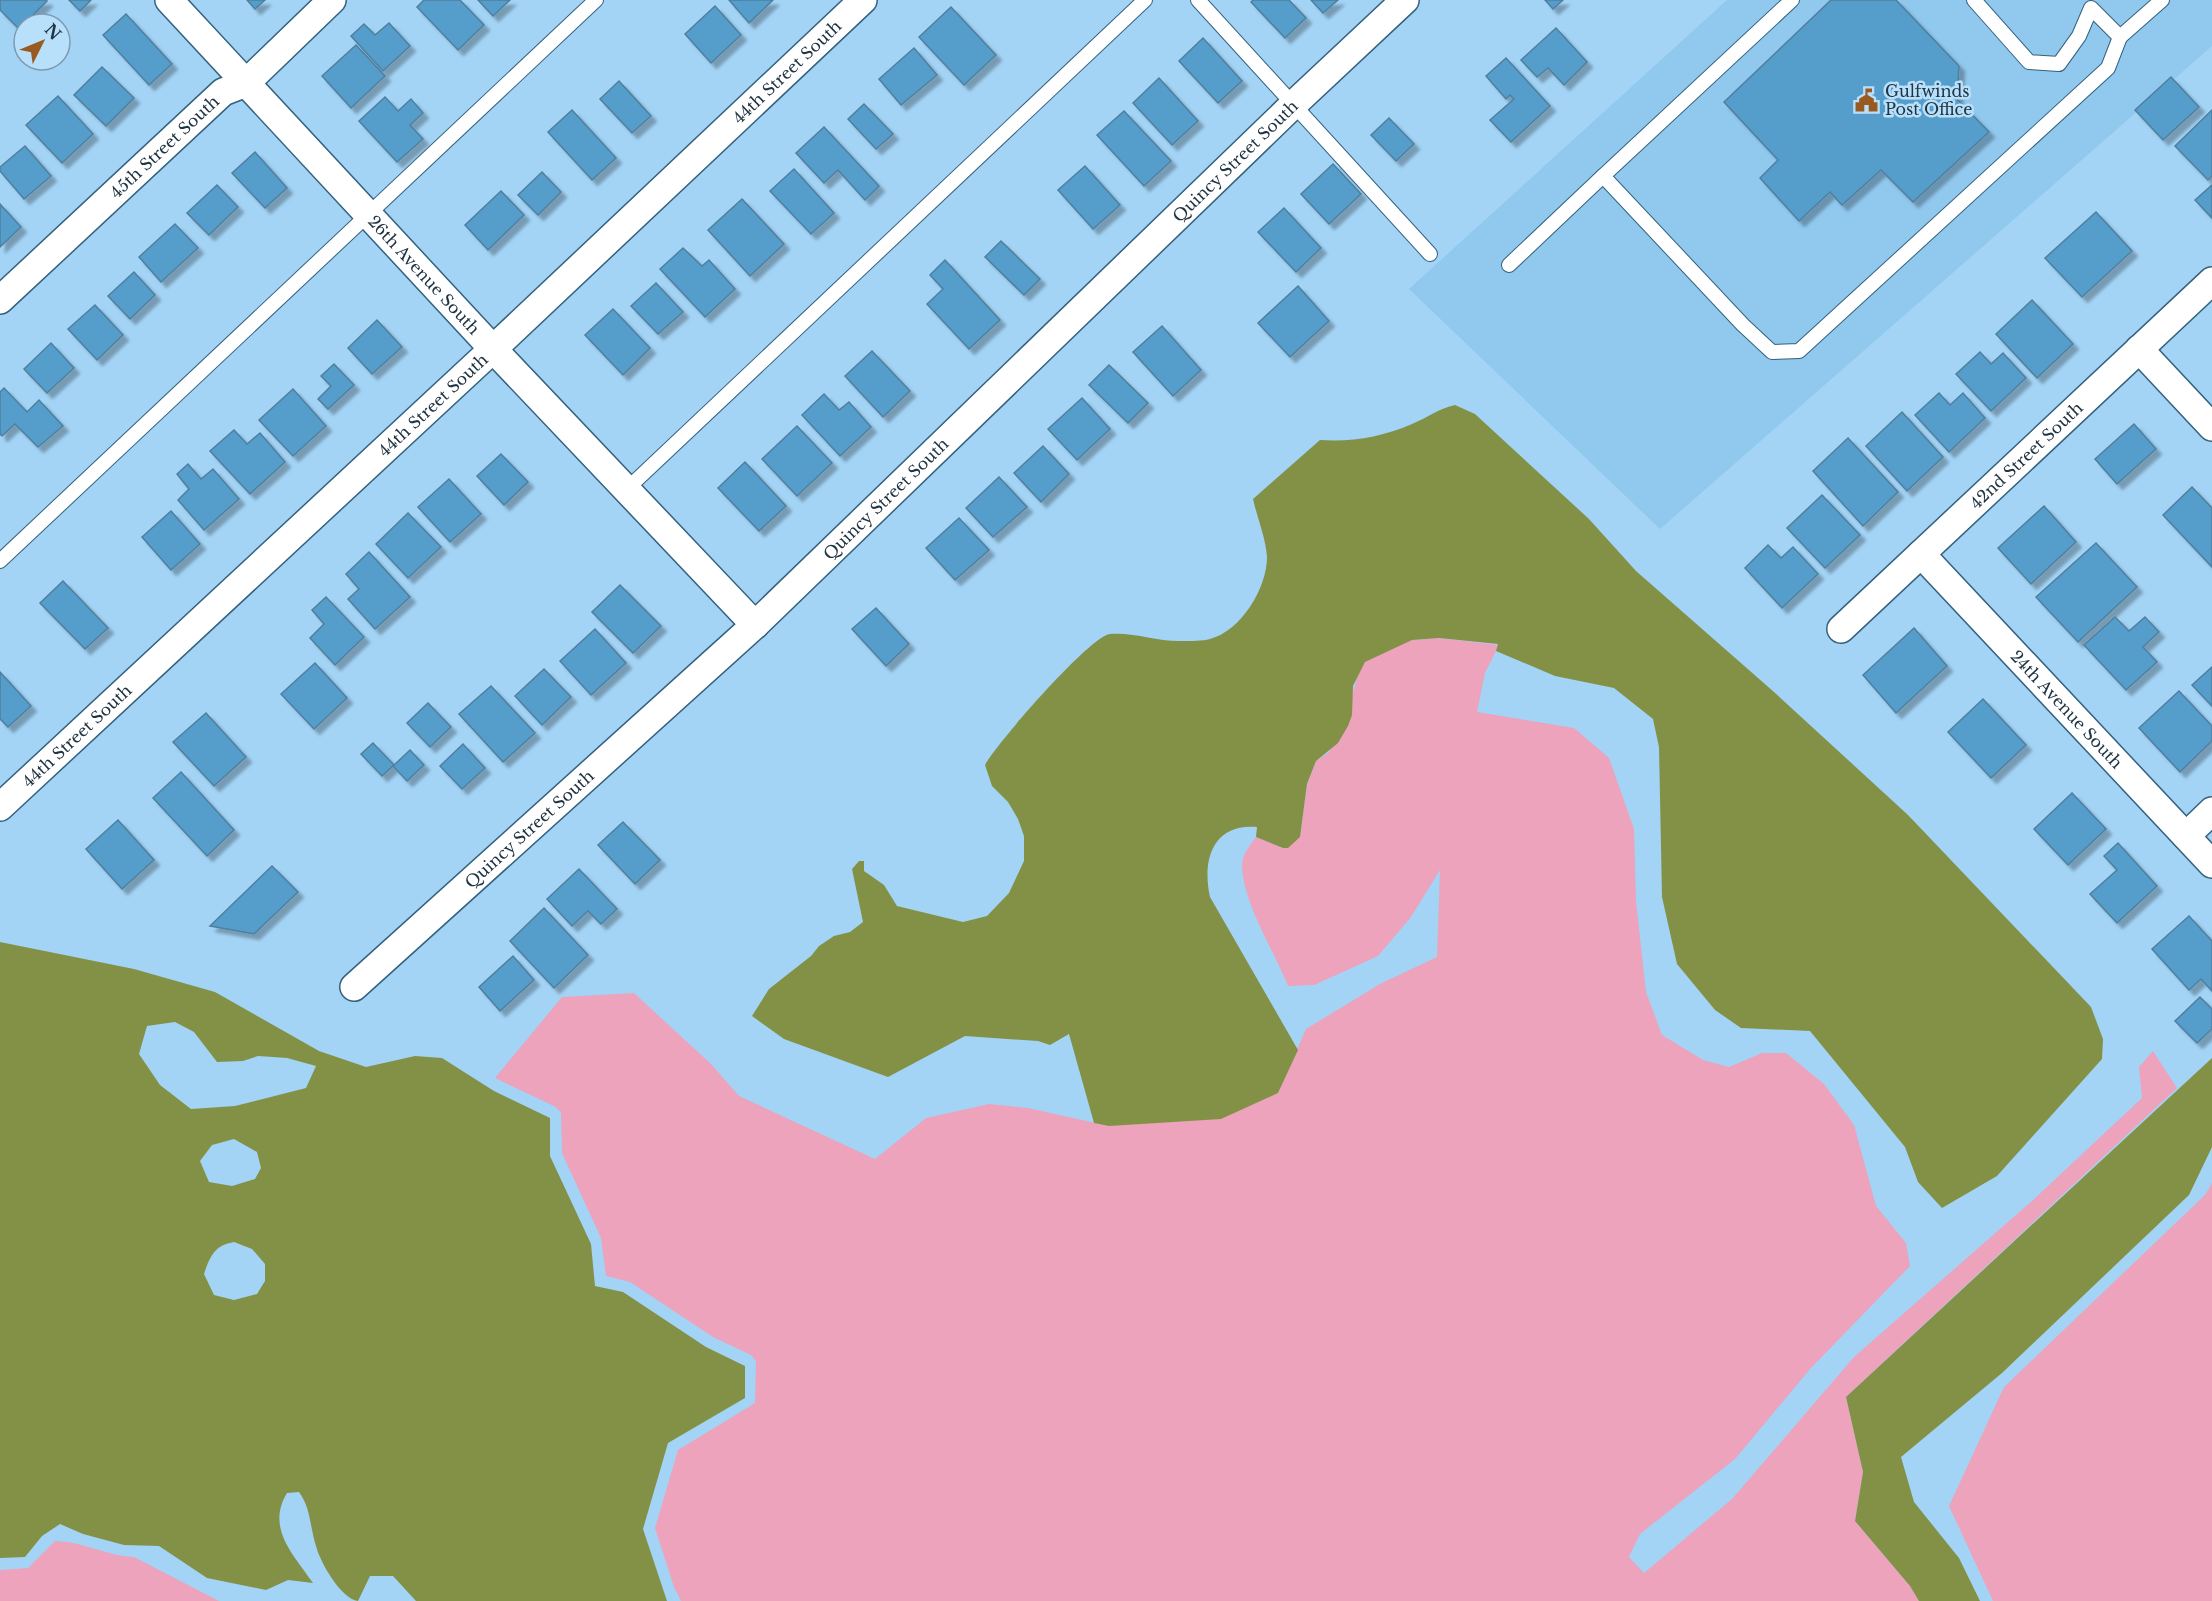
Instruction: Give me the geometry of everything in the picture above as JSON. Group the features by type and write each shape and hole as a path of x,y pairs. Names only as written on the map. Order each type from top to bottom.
{"street":[{"name":"26th Avenue South","path":"169,0 493,349 755,625"},
{"name":"45th Street South","path":"0,300 223,92 246,83 332,0"},
{"name":"44th Street South","path":"0,807 493,349 863,0"},
{"name":"Quincy Street South","path":"354,987 755,625 1294,104 1405,0"},
{"name":"42nd Street South","path":"1841,629 2212,281"},
{"path":"2139,349 2212,427"},
{"name":"24th Avenue South","path":"1921,554 2212,864"},
{"path":"2186,836 2212,811"}],"lane":[{"path":"0,561 596,0"},
{"path":"627,489 1145,0"},
{"path":"1198,0 1430,254"},
{"path":"1509,265 1792,0"},
{"path":"1974,0 2029,62 2059,64 2079,36 2087,4"},
{"path":"1603,176 1743,325 1772,352 1799,351 2108,68 2120,37 2162,0"},
{"path":"2087,4 2120,37"}],"shaded area":[{"path":"1727,0 2212,0 2212,46 1660,529 1409,289"},
{"path":"1455,405 1475,414 1589,519 1636,571 1774,692 1908,815 2091,1007 2103,1039 2102,1059 1997,1176 1942,1208 1918,1182 1905,1147 1810,1031 1741,1028 1715,1010 1677,964 1662,897 1659,747 1653,719 1614,688 1555,676 1496,651 1498,644 1439,638 1412,640 1365,662 1353,686 1352,715 1348,726 1338,743 1316,761 1307,784 1300,837 1288,848 1283,848 1256,837 1257,827 1242,827 1220,838 1214,847 1209,858 1208,870 1210,897 1298,1050 1278,1093 1221,1119 1109,1126 1094,1123 1069,1034 1050,1045 1038,1041 965,1036 888,1077 784,1039 752,1016 769,989 811,956 819,946 834,936 850,932 863,922 852,869 859,861 864,861 864,871 884,885 897,906 963,922 987,916 1009,893 1024,861 1024,836 1018,819 1008,802 992,786 985,765 1006,736 1044,692 1084,652 1110,634 1128,634 1173,641 1196,641 1210,639 1232,627 1250,607 1266,569 1266,550 1253,499 1320,440 1356,439 1378,435 1401,429"},
{"path":"1439,638 1499,645 1485,673 1477,712 1574,728 1609,758 1634,829 1636,901 1646,992 1662,1035 1703,1060 1729,1067 1762,1053 1786,1053 1824,1084 1854,1125 1876,1206 1906,1243 1910,1266 1810,1369 1735,1459 1640,1534 1629,1557 1644,1573 1732,1499 1854,1357 2033,1200 2142,1098 2139,1067 2153,1051 2177,1088 1846,1397 1863,1472 1855,1521 1910,1586 1919,1601 681,1601 674,1587 655,1528 678,1450 755,1403 756,1361 751,1355 713,1337 630,1282 606,1276 601,1238 562,1153 561,1113 556,1107 495,1078 562,997 634,993 712,1065 739,1096 875,1159 926,1118 989,1104 1028,1108 1109,1126 1278,1093 1306,1029 1380,984 1437,957 1440,870 1411,917 1378,956 1314,985 1288,986 1247,894 1243,879 1243,858 1256,837 1283,848 1300,837 1307,785 1316,761 1329,752 1352,696 1359,671 1365,662 1412,640"},
{"path":"0,942 134,969 215,992 319,1051 366,1067 415,1056 442,1058 494,1091 550,1118 550,1156 591,1244 595,1286 623,1292 706,1347 745,1366 745,1398 668,1443 643,1529 667,1601 416,1601 393,1576 370,1576 358,1601 351,1599 338,1587 322,1561 306,1505 299,1492 287,1493 279,1518 290,1551 313,1583 288,1580 266,1590 207,1578 159,1546 124,1545 83,1534 60,1524 42,1536 25,1557 0,1558","holes":["175,1022 194,1032 217,1062 243,1061 258,1056 287,1058 316,1066 306,1088 235,1106 191,1109 160,1085 139,1054 147,1026","234,1139 257,1152 261,1168 255,1179 232,1186 209,1182 200,1161 212,1145","234,1242 252,1249 265,1264 265,1281 257,1294 234,1300 214,1295 204,1274 214,1252"]},
{"path":"2212,1058 2212,1147 2189,1195 2002,1373 1901,1457 1914,1502 1959,1558 1980,1601 1919,1601 1910,1586 1855,1521 1863,1472 1846,1397"},
{"path":"2212,1183 2212,1601 1993,1601 1949,1506 2004,1387 2205,1195"},
{"path":"55,1541 75,1543 134,1557 219,1601 0,1601 0,1570 28,1568"}],"building":[{"path":"0,0 47,1 36,12 12,12 12,22 0,10"},
{"path":"69,0 91,0 80,11"},
{"path":"247,0 265,0 255,9"},
{"path":"424,0 460,0 484,25 458,50 417,7"},
{"path":"478,0 510,0 493,16"},
{"path":"729,0 773,0 749,23"},
{"path":"1253,0 1289,0 1306,18 1285,38 1251,2"},
{"path":"1311,0 1338,0 1323,13"},
{"path":"1545,0 1563,0 1553,9"},
{"path":"1831,0 1896,0 1959,66 1957,99 1989,132 1913,202 1881,170 1842,205 1830,192 1799,221 1760,178 1778,160 1724,102"},
{"path":"715,6 741,35 711,63 685,34"},
{"path":"951,7 996,55 964,85 919,37"},
{"path":"126,14 172,64 149,85 103,35"},
{"path":"389,23 410,46 383,71 351,36 364,24 375,35"},
{"path":"1556,28 1587,62 1564,85 1548,68 1537,77 1521,60"},
{"path":"1203,38 1242,81 1218,103 1179,61"},
{"path":"356,45 385,76 351,108 322,76"},
{"path":"914,48 937,75 901,105 879,79"},
{"path":"1506,58 1550,106 1511,142 1490,120 1514,99 1510,95 1506,99 1486,76"},
{"path":"102,67 134,98 106,126 74,95"},
{"path":"2171,77 2199,107 2163,140 2135,110"},
{"path":"1159,78 1198,121 1172,145 1133,103"},
{"path":"619,81 651,116 632,133 600,99"},
{"path":"58,96 93,134 62,163 26,125"},
{"path":"385,97 398,111 411,99 423,113 410,125 423,139 397,162 359,121"},
{"path":"864,104 893,134 876,149 848,119"},
{"path":"572,110 616,158 592,180 548,132"},
{"path":"2212,110 2212,176 2208,180 2175,146"},
{"path":"1124,111 1171,161 1144,186 1097,135"},
{"path":"1389,118 1414,144 1396,161 1371,135"},
{"path":"824,127 879,186 865,200 838,170 824,183 796,153"},
{"path":"25,146 51,176 24,199 0,171 0,167"},
{"path":"255,152 287,188 265,208 232,173"},
{"path":"1333,164 1361,194 1329,224 1301,194"},
{"path":"1085,166 1120,205 1093,229 1058,190"},
{"path":"794,169 834,213 811,234 770,191"},
{"path":"542,172 561,192 538,215 518,195"},
{"path":"217,185 238,207 209,235 187,213"},
{"path":"2212,185 2212,218 2195,200"},
{"path":"501,191 524,215 488,250 465,225"},
{"path":"742,199 784,244 750,276 708,230"},
{"path":"0,204 21,227 0,247"},
{"path":"1284,208 1321,248 1296,272 1258,232"},
{"path":"2096,212 2132,251 2082,297 2045,258"},
{"path":"175,224 198,248 161,282 139,257"},
{"path":"1001,241 1040,279 1024,295 985,257"},
{"path":"683,248 702,266 709,260 735,289 705,317 660,269"},
{"path":"945,260 1000,320 969,349 927,304 943,289 930,275"},
{"path":"134,272 155,295 130,319 108,296"},
{"path":"656,283 683,312 658,334 631,306"},
{"path":"1298,286 1329,321 1290,357 1258,323"},
{"path":"2032,300 2073,344 2037,378 1996,334"},
{"path":"95,305 123,335 97,360 68,329"},
{"path":"613,309 650,348 623,375 585,335"},
{"path":"377,320 402,347 372,374 348,348"},
{"path":"1162,326 1201,370 1173,396 1133,352"},
{"path":"51,343 74,368 47,393 24,369"},
{"path":"872,351 910,391 883,417 845,376"},
{"path":"1980,352 1991,364 2003,353 2026,378 1991,411 1956,374"},
{"path":"334,364 354,385 328,409 318,399 331,386 321,376"},
{"path":"1109,365 1148,403 1128,423 1089,385"},
{"path":"4,388 27,412 39,400 63,426 38,447 15,424 2,436 0,434 0,392"},
{"path":"293,389 326,426 293,456 259,420"},
{"path":"1939,393 1950,405 1963,393 1985,418 1949,452 1915,415"},
{"path":"824,394 839,410 849,402 871,427 840,456 802,415"},
{"path":"1082,398 1110,429 1077,460 1048,429"},
{"path":"1902,412 1943,457 1907,491 1866,446"},
{"path":"2134,424 2156,449 2117,484 2095,459"},
{"path":"797,426 832,463 797,496 762,459"},
{"path":"234,430 247,444 260,433 285,462 250,494 210,451"},
{"path":"1848,438 1898,492 1863,526 1813,471"},
{"path":"1043,446 1069,474 1041,502 1014,473"},
{"path":"501,454 528,482 504,505 477,476"},
{"path":"745,462 786,506 759,531 718,488"},
{"path":"188,464 201,479 213,469 239,499 204,530 178,500 189,489 177,474"},
{"path":"999,477 1027,507 993,537 966,508"},
{"path":"449,479 481,514 450,542 418,507"},
{"path":"2192,487 2212,508 2212,567 2163,515"},
{"path":"1822,495 1860,535 1825,568 1787,528"},
{"path":"2044,506 2076,542 2031,584 1998,548"},
{"path":"171,511 200,544 171,570 142,537"},
{"path":"408,513 441,547 408,578 376,544"},
{"path":"959,518 989,550 955,580 926,548"},
{"path":"2096,543 2137,587 2078,642 2036,597"},
{"path":"1768,545 1781,558 1793,547 1818,574 1782,608 1745,568"},
{"path":"369,552 410,597 375,629 348,599 359,589 346,574"},
{"path":"63,581 108,628 85,649 40,603"},
{"path":"620,585 661,626 633,653 592,612"},
{"path":"326,597 364,637 335,665 310,638 324,624 312,610"},
{"path":"876,608 909,644 886,666 852,629"},
{"path":"2115,617 2129,631 2145,617 2159,632 2143,647 2157,662 2126,690 2084,645"},
{"path":"1914,628 1947,666 1896,713 1863,675"},
{"path":"595,629 626,663 591,695 560,661"},
{"path":"315,663 347,698 314,729 281,694"},
{"path":"2212,667 2212,706 2192,685"},
{"path":"544,669 571,697 542,725 515,696"},
{"path":"0,672 31,706 8,727 0,719"},
{"path":"491,686 535,733 503,762 459,714"},
{"path":"2179,691 2212,726 2212,741 2180,772 2139,728"},
{"path":"1983,699 2026,745 1991,778 1948,732"},
{"path":"428,703 451,727 430,747 407,723"},
{"path":"206,713 246,757 214,786 173,742"},
{"path":"373,743 394,765 382,776 361,754"},
{"path":"463,744 485,768 462,789 440,766"},
{"path":"410,750 424,765 407,781 393,766"},
{"path":"181,772 234,830 207,856 153,798"},
{"path":"2072,793 2106,829 2068,865 2034,829"},
{"path":"118,820 154,860 122,889 86,849"},
{"path":"623,822 660,860 635,884 598,845"},
{"path":"2118,843 2157,886 2117,923 2090,894 2117,870 2104,856"},
{"path":"272,866 298,892 254,934 210,926"},
{"path":"579,869 617,909 601,924 588,911 572,926 547,899"},
{"path":"544,908 588,955 554,988 510,941"},
{"path":"2189,916 2212,941 2212,991 2201,979 2189,990 2152,949"},
{"path":"513,956 534,980 500,1011 479,987"},
{"path":"2200,997 2212,1009 2212,1029 2197,1043 2175,1021"}],"place":[{"name":"Gulfwinds Post Office","path":"1867,100"}]}
